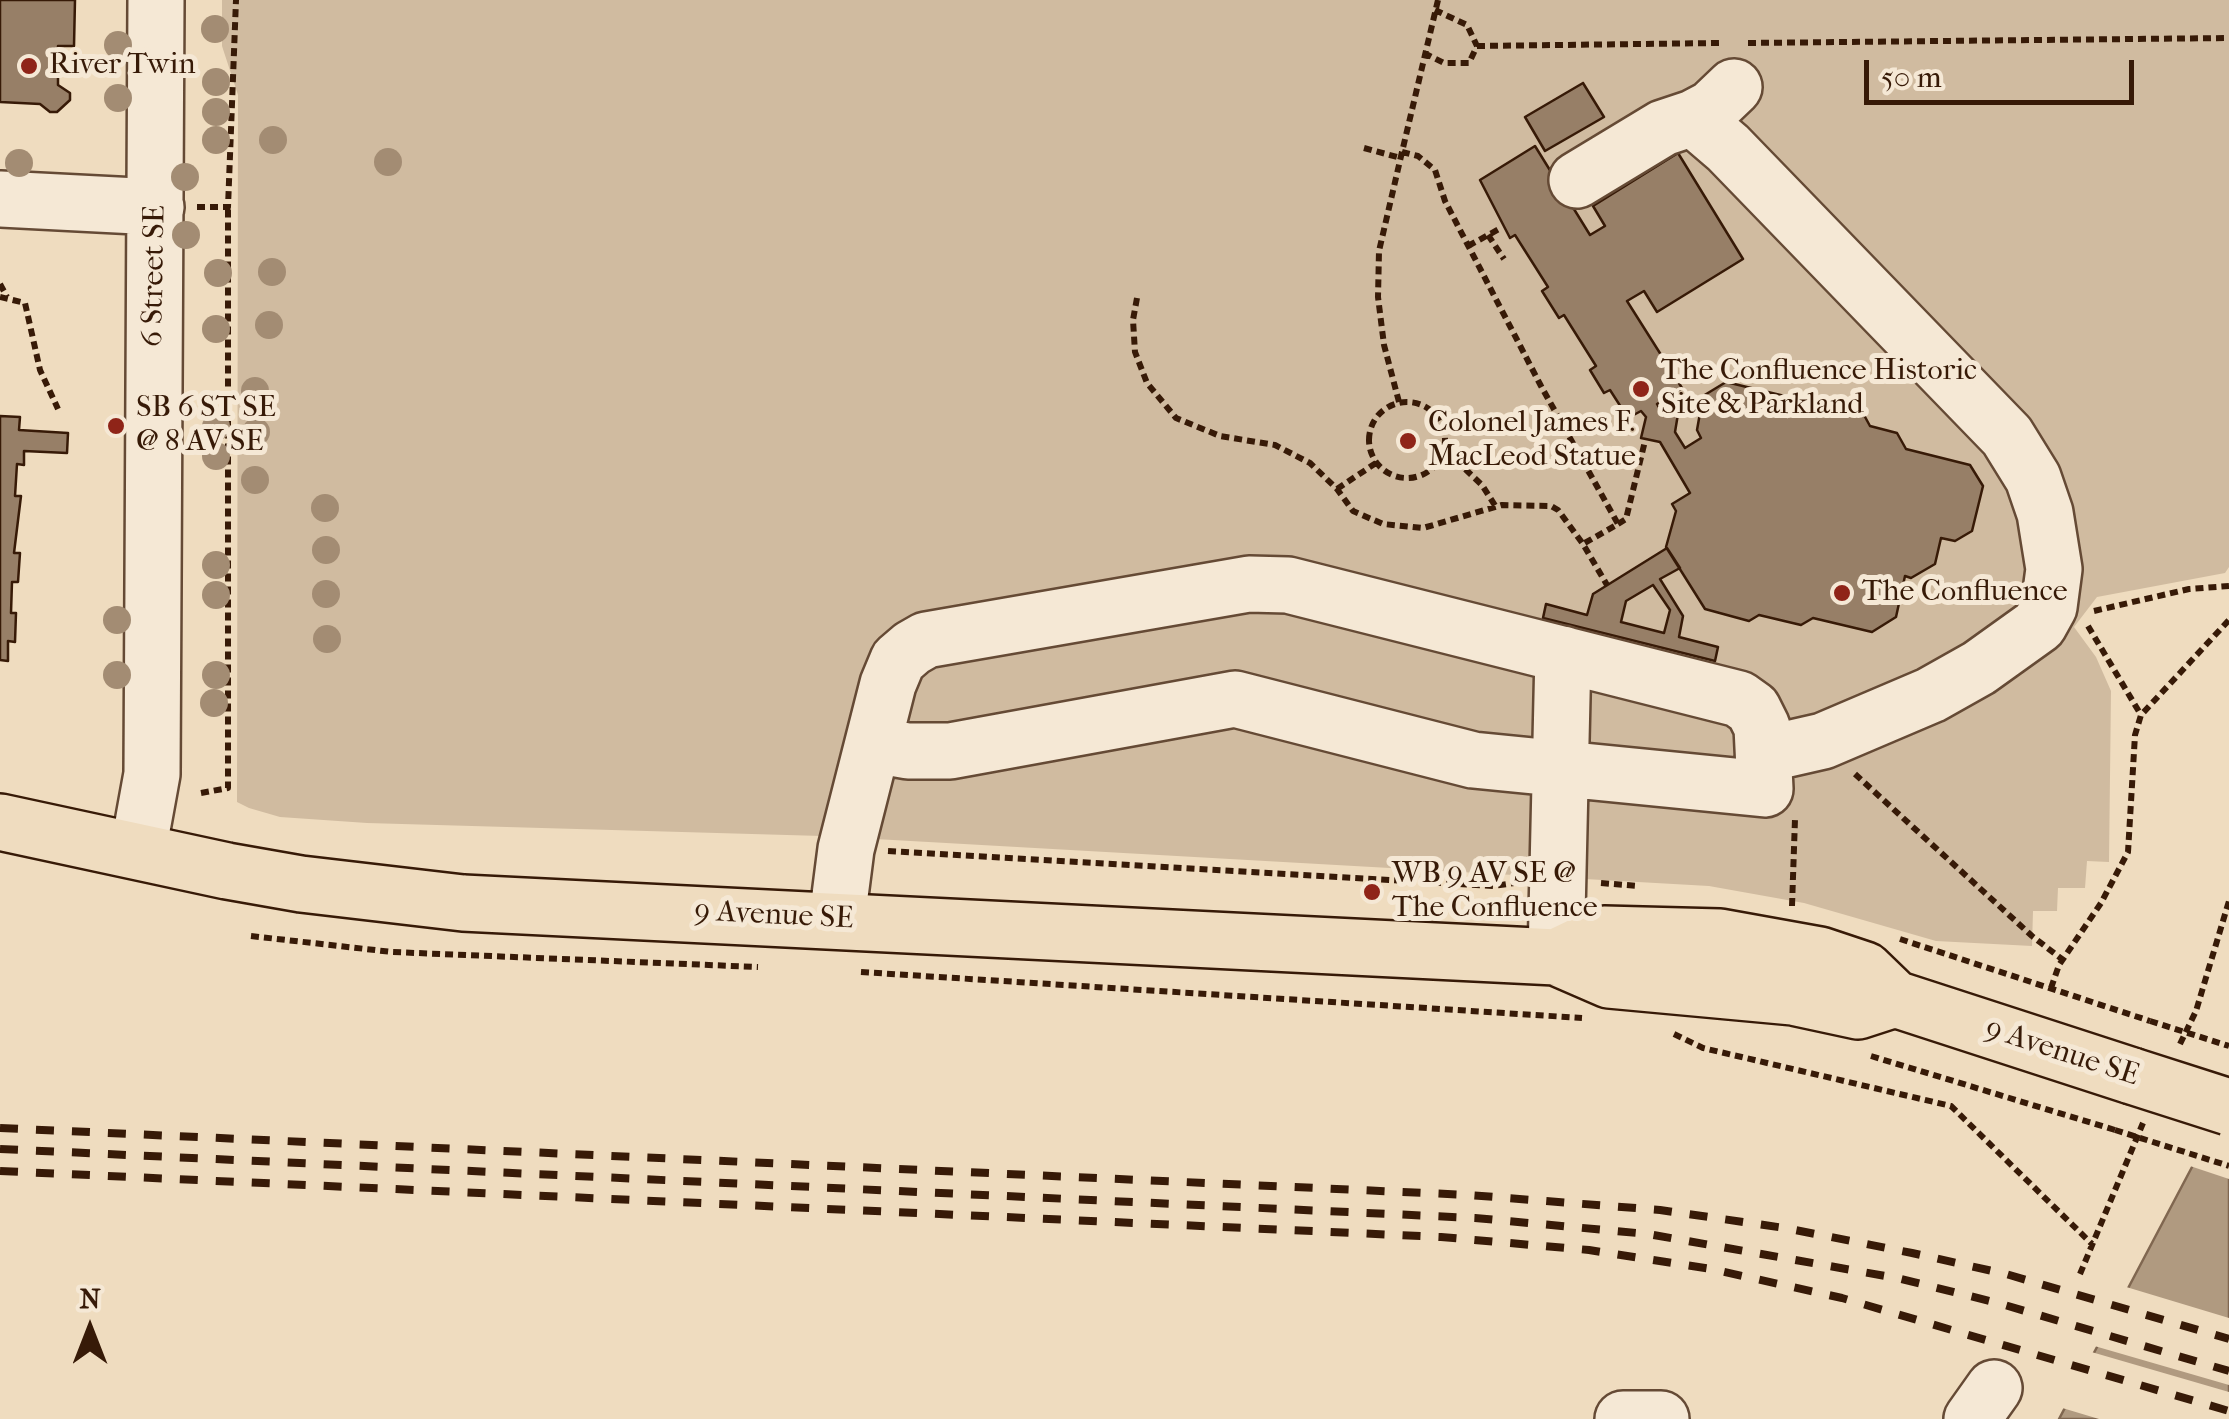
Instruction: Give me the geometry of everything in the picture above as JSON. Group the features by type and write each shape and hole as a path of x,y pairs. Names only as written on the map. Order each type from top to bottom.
{"main road":[{"name":"9 Avenue SE","path":"0,822 301,884 463,902 1556,957 1609,980 1794,997 1858,1010 1895,999 2229,1107"}],"street":[{"name":"6 Street SE","path":"138,851 152,774 156,0"},
{"path":"1577,180 1663,128 1714,103 1728,148 2007,436 2033,478 2045,512 2054,569 2049,607 2039,625 1980,668 1931,695 1823,740 1766,754"},
{"path":"0,200 156,206"},
{"path":"837,919 846,849 888,684 898,660 926,640 1249,584 1288,585 1738,699 1759,717 1766,754 1765,788 1561,770 1473,760 1235,699 950,751 908,751 874,745"},
{"path":"1556,957 1564,654"},
{"path":"1623,1419 1661,1419"}],"path":[{"path":"201,793 228,788 228,206 236,0"},
{"path":"1399,402 1384,345 1378,296 1379,251 1438,0"},
{"path":"1435,10 1467,26 1477,46"},
{"path":"1477,46 2229,38"},
{"path":"1424,53 1444,63 1469,63 1477,46"},
{"path":"1364,148 1430,164 1541,386 1618,524"},
{"path":"156,206 228,206"},
{"path":"1468,246 1501,228"},
{"path":"1488,235 1504,260"},
{"path":"0,284 4,297 25,303 40,370 58,410"},
{"path":"1137,298 1133,320 1135,352 1147,383 1176,418 1220,436 1274,445 1310,464 1337,488 1353,511 1403,528 1423,528 1496,507 1551,506 1583,544 1607,585"},
{"path":"1399,402 1423,404 1441,421 1446,444 1443,456 1435,467 1412,478 1386,472 1376,464 1368,440 1371,427 1387,407 1399,402"},
{"path":"1583,544 1626,518 1645,440"},
{"path":"1443,456 1482,485 1496,507"},
{"path":"1337,488 1376,464"},
{"path":"1628,471 1635,480"},
{"path":"2140,715 2082,614 2137,598 2229,586"},
{"path":"2051,988 2063,960 2128,852 2135,735 2140,715 2229,620"},
{"path":"1823,740 2018,923 2063,960"},
{"path":"846,849 1494,886 1523,879 1642,886"},
{"path":"1776,906 1795,909"},
{"path":"1888,935 2229,1046"},
{"path":"251,936 392,952 762,967"},
{"path":"861,972 1594,1019"},
{"path":"1680,1025 1668,1028 1703,1048 1952,1106 2092,1244"},
{"path":"1867,1055 2229,1166"}],"shaded area":[{"name":"The Confluence Historic Site & Parkland","path":"222,0 2229,0 2229,567 2225,573 2097,597 2074,627 2096,657 2111,691 2109,862 2087,861 2085,888 2058,888 2057,911 2033,911 2032,946 1936,941 1804,903 1709,886 822,836 280,817 237,802 238,95 222,46"},
{"path":"2229,1078 2229,1400 2219,1419 2059,1419 2201,1150"}],"pier":[{"path":"2229,1073 2229,1179 2187,1165"},
{"path":"2123,1286 2229,1318 2229,1385 2091,1345"},
{"path":"2088,1351 2229,1392 2229,1411 2225,1419 2099,1419 2059,1407"}],"building":[{"name":"River Twin","path":"0,0 75,0 74,46 58,46 58,85 70,93 70,100 57,112 40,104 0,102"},
{"path":"1583,83 1604,117 1545,151 1525,117"},
{"name":"The Confluence Historic Site & Parkland","path":"1535,146 1590,235 1605,226 1593,206 1678,153 1743,259 1657,312 1644,291 1627,301 1682,388 1657,404 1661,411 1678,414 1675,432 1685,448 1701,438 1697,430 1703,396 1726,382 1864,415 1870,426 1897,433 1906,449 1970,465 1983,486 1972,531 1955,541 1941,538 1935,564 1911,578 1905,576 1896,617 1872,632 1813,618 1801,625 1759,615 1749,621 1705,609 1666,547 1676,511 1672,504 1690,493 1660,442 1641,438 1646,417 1641,411 1628,418 1610,390 1604,393 1590,370 1596,366 1564,315 1559,318 1542,291 1548,287 1515,235 1510,238 1480,180"},
{"path":"0,416 20,417 19,430 68,433 67,453 24,451 24,465 17,464 15,496 21,496 14,553 20,553 18,582 12,582 15,642 8,641 8,661 0,660"},
{"path":"1667,548 1680,568 1660,579 1683,616 1679,637 1718,647 1715,661 1543,618 1546,604 1587,615 1593,594","holes":["1653,585 1670,610 1664,633 1621,622 1626,601"]}],"railway":[{"path":"0,1128 1469,1195 1660,1210 1785,1228 2006,1274 2229,1339"},
{"path":"0,1149 1475,1218 1648,1234 1897,1278 1998,1303 2229,1371"},
{"path":"0,1171 1441,1237 1589,1250 1711,1269 1842,1298 2229,1411"}],"place":[{"name":"River Twin","path":"29,66"},
{"name":"The Confluence Historic Site & Parkland","path":"1641,389"},
{"name":"SB 6 ST SE @ 8 AV SE","path":"116,426"},
{"name":"Colonel James F. MacLeod Statue","path":"1408,441"},
{"name":"The Confluence","path":"1842,593"},
{"name":"WB 9 AV SE @ The Confluence","path":"1372,892"}]}
